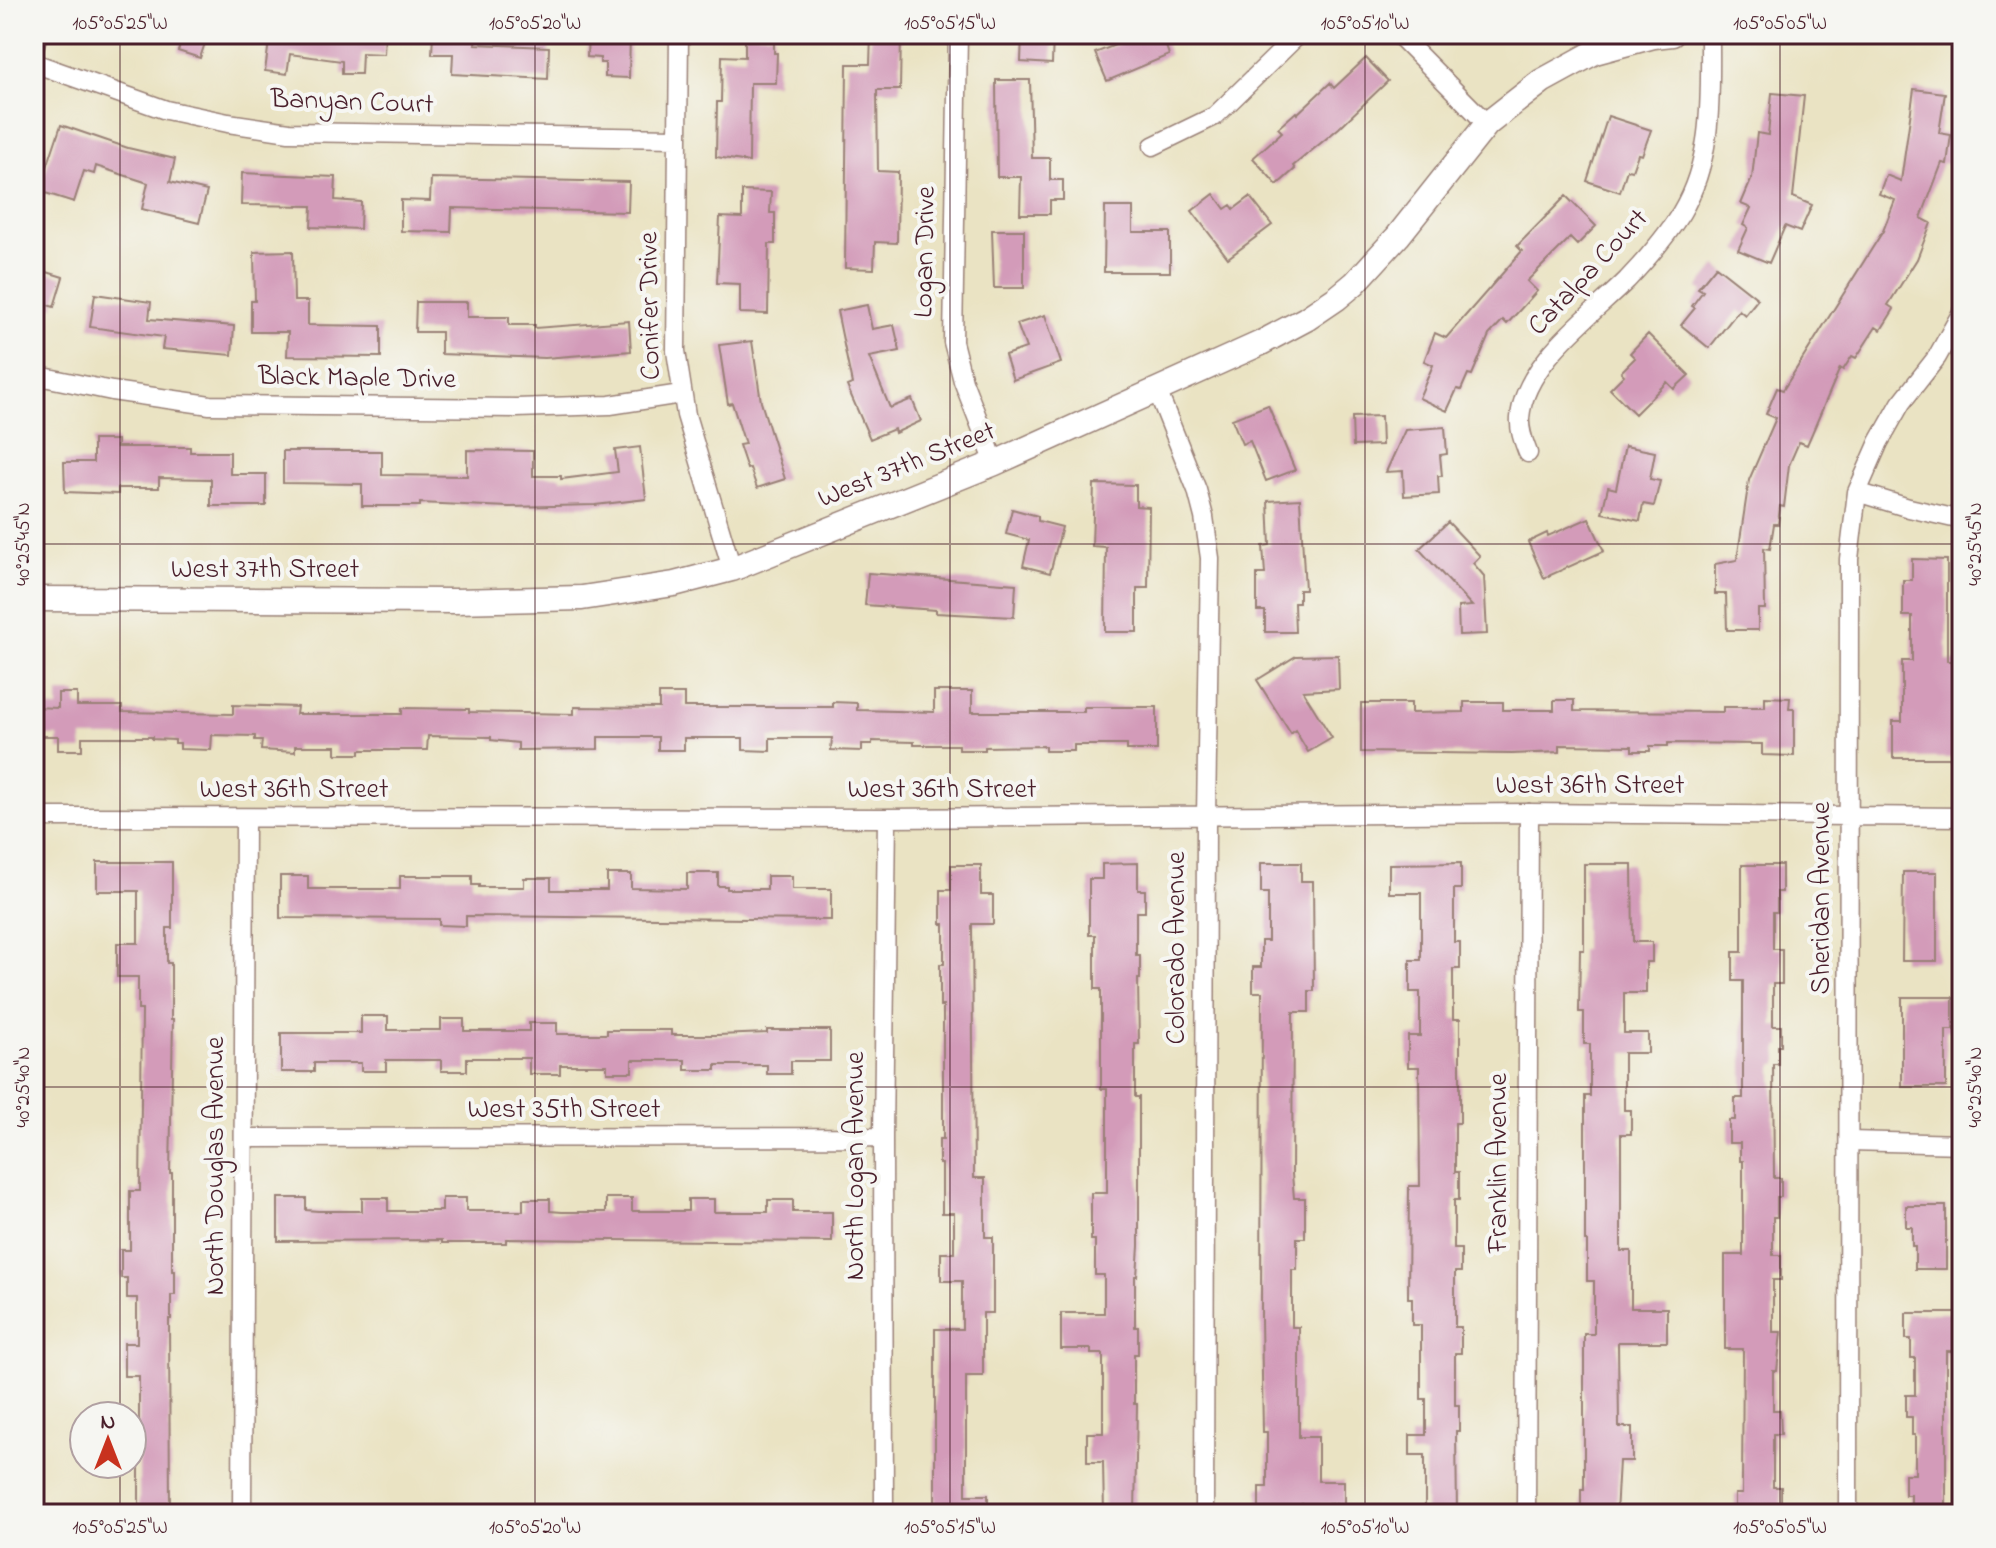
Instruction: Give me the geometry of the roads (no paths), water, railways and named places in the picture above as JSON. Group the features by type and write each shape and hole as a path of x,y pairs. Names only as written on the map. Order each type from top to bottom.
{"street":[{"path":"34,48 38,34"},
{"name":"Conifer Drive","path":"679,34 676,351 681,394 732,569"},
{"name":"Logan Drive","path":"958,34 953,342 963,381 995,463"},
{"path":"1153,146 1215,116 1299,34"},
{"path":"1398,34 1487,124"},
{"name":"West 37th Street","path":"34,599 455,601 582,598 674,584 732,569 995,463 1259,344 1306,319 1337,298 1398,236 1487,124 1542,81 1595,52 1672,34"},
{"name":"Catalpa Court","path":"1528,453 1521,435 1520,418 1523,402 1538,372 1563,340 1654,250 1680,214 1694,186 1705,152 1709,119 1710,34"},
{"name":"Banyan Court","path":"34,63 166,110 289,132 677,138"},
{"name":"Sheridan Avenue","path":"1848,1514 1849,559 1857,492 1879,442 1901,403 1937,357 1962,312"},
{"name":"Black Maple Drive","path":"34,375 112,391 210,405 516,408 610,405 681,394"},
{"name":"Colorado Avenue","path":"1157,390 1197,490 1210,558 1204,1514"},
{"path":"1857,492 1962,520"},
{"name":"West 36th Street","path":"34,817 887,818 1529,813 1962,817"},
{"name":"Franklin Avenue","path":"1526,1514 1529,813"},
{"name":"North Douglas Avenue","path":"242,1514 245,818"},
{"name":"North Logan Avenue","path":"884,1514 883,1137 887,818"},
{"name":"West 35th Street","path":"244,1138 883,1137"},
{"path":"1850,1141 1962,1144"}]}
